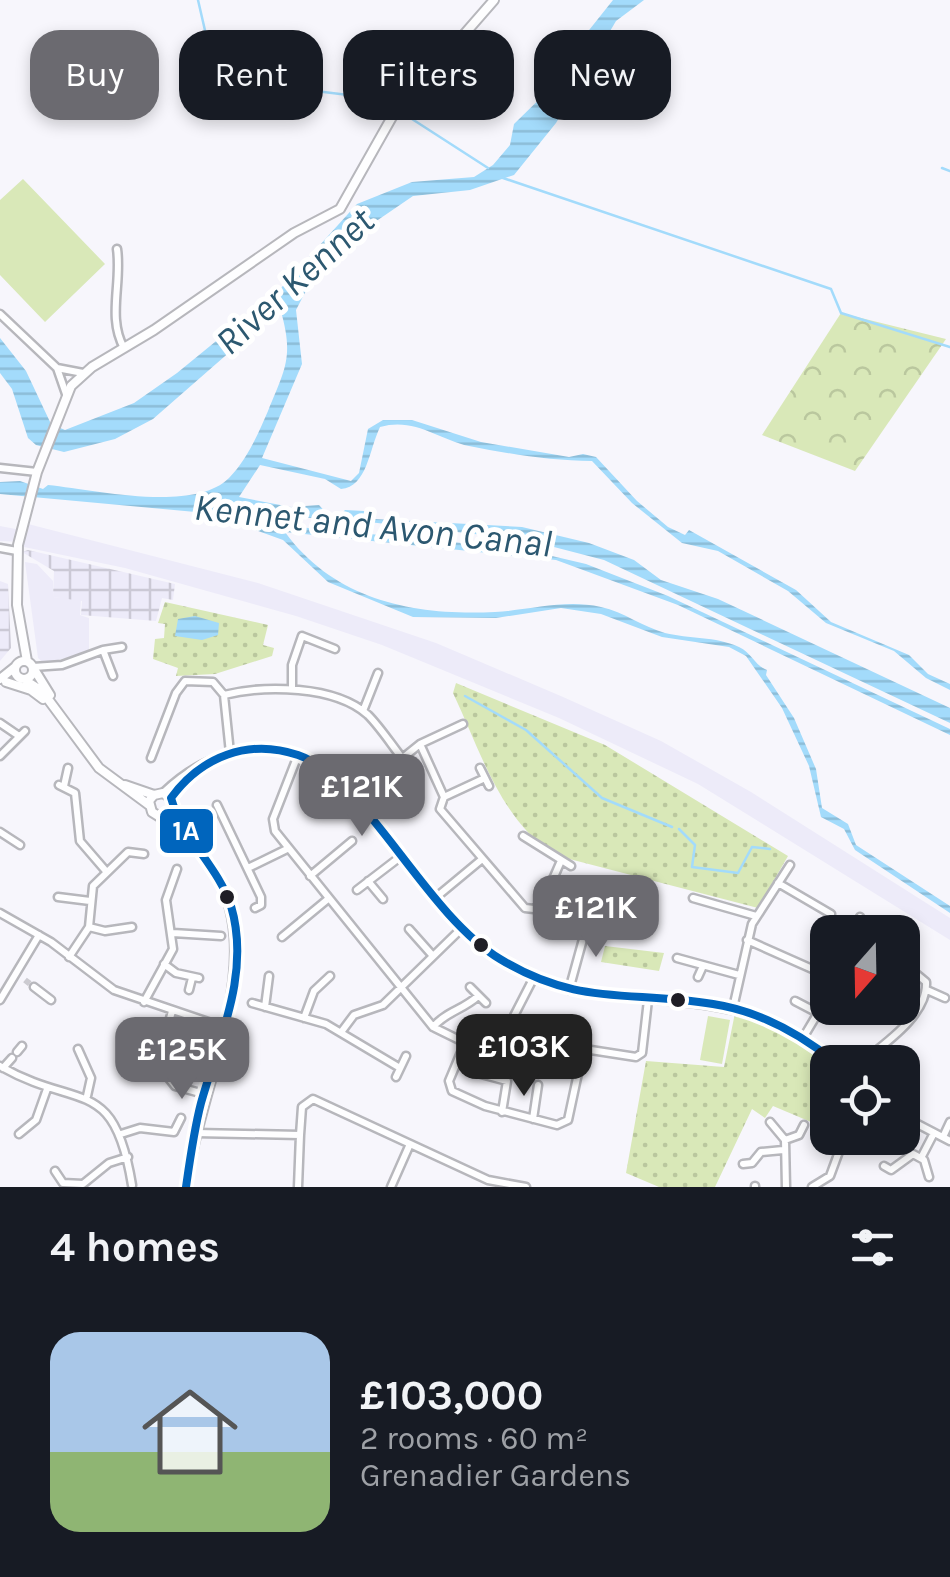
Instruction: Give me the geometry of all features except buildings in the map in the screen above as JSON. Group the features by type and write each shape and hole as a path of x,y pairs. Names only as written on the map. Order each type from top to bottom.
{"street":[{"path":"22,679 25,666 16,590 17,551 36,475 66,394 83,373 294,233 336,212 350,197 392,117 494,0"},
{"path":"117,249 120,289 113,328 124,348"},
{"path":"0,314 57,368 66,394"},
{"path":"57,368 83,373"},
{"path":"0,468 36,475"},
{"path":"0,548 17,551"},
{"path":"292,688 302,636 335,649"},
{"path":"288,645 297,649"},
{"path":"2,681 25,666 62,665 103,650 122,648"},
{"path":"103,650 113,676"},
{"path":"22,679 25,666"},
{"path":"25,666 94,762 180,832 218,879 234,915 238,968 226,1028 204,1094 186,1187"},
{"path":"363,711 378,673"},
{"path":"2,681 22,679 42,692 50,706"},
{"path":"2,681 31,690 64,721"},
{"path":"145,746 152,754 182,684 208,681 224,695 230,753"},
{"path":"224,695 292,688 363,711 402,758"},
{"path":"372,688 384,693"},
{"path":"0,723 22,734 0,756"},
{"path":"353,798 420,744 463,724"},
{"path":"420,744 444,797 440,810 525,908 531,910 543,902 560,863"},
{"path":"149,806 165,798 190,772 230,753 256,750 298,755 328,773 353,798 461,929 495,956 568,990 733,1008 813,1045"},
{"path":"298,755 273,820 287,850 433,1026 482,1050 496,1051 512,1027 534,977"},
{"path":"68,768 61,786 77,797 80,840 105,870"},
{"path":"480,768 489,786"},
{"path":"444,797 485,778"},
{"path":"120,784 165,798 180,832"},
{"path":"162,816 165,798"},
{"path":"217,805 262,900 255,908"},
{"path":"214,822 222,816"},
{"path":"0,832 14,834 20,845"},
{"path":"523,836 570,866"},
{"path":"310,876 352,841"},
{"path":"69,957 90,927 92,886 129,848 144,854"},
{"path":"248,868 287,850"},
{"path":"337,853 345,863"},
{"path":"357,890 400,857"},
{"path":"434,898 481,860"},
{"path":"733,1008 746,940 756,916 790,865"},
{"path":"144,1002 173,948 166,882 176,870"},
{"path":"368,881 383,900"},
{"path":"778,884 831,914"},
{"path":"543,902 588,921 607,923 619,910 621,896"},
{"path":"58,897 90,900"},
{"path":"693,898 756,916"},
{"path":"282,937 328,899"},
{"path":"619,910 635,912"},
{"path":"0,914 39,935 104,984 144,1002 226,1028"},
{"path":"568,990 588,921"},
{"path":"90,927 132,927"},
{"path":"294,928 301,938"},
{"path":"409,929 433,956"},
{"path":"342,1032 350,1018 383,1005 461,929"},
{"path":"173,933 217,932"},
{"path":"0,1000 39,935"},
{"path":"406,948 416,937"},
{"path":"746,940 810,968"},
{"path":"677,958 740,975"},
{"path":"164,964 195,978 189,990"},
{"path":"698,978 703,966"},
{"path":"16,974 24,980"},
{"path":"265,1007 270,976"},
{"path":"304,1018 314,990 330,976"},
{"path":"920,977 927,990 920,1002"},
{"path":"34,987 51,1000"},
{"path":"470,988 486,1003"},
{"path":"927,990 944,998"},
{"path":"433,1026 448,1011 464,1008 478,996"},
{"path":"512,1027 583,1050 638,1056 648,1000"},
{"path":"795,1001 810,1009"},
{"path":"252,1003 342,1032 400,1068"},
{"path":"172,1011 160,1050 169,1080 204,1094"},
{"path":"803,1038 811,1025"},
{"path":"881,1045 903,1025"},
{"path":"465,1043 450,1088 502,1112 567,1123 583,1050"},
{"path":"78,1049 77,1061 92,1078 87,1096"},
{"path":"17,1052 2,1067 47,1088 87,1096 106,1110 121,1134 133,1186"},
{"path":"396,1077 406,1056"},
{"path":"481,1074 508,1080 502,1112"},
{"path":"533,1119 538,1084"},
{"path":"19,1134 32,1126 47,1088"},
{"path":"298,1187 302,1107 312,1098 488,1184 526,1187"},
{"path":"121,1134 140,1128 153,1136 176,1131 181,1118"},
{"path":"770,1122 785,1140"},
{"path":"920,1126 946,1139 950,1122"},
{"path":"785,1140 799,1135 804,1125"},
{"path":"32,1126 38,1138"},
{"path":"195,1133 300,1136"},
{"path":"921,1158 934,1133"},
{"path":"785,1140 786,1187"},
{"path":"391,1187 410,1144"},
{"path":"742,1164 752,1163 761,1152 783,1150"},
{"path":"884,1166 891,1170 914,1154 921,1158 929,1176"},
{"path":"812,1187 830,1176 838,1155"},
{"path":"55,1171 62,1185 88,1182 109,1163 128,1157"}],"shaded area":[{"path":"28,524 258,583 436,643 563,697 661,741 751,792 950,918 950,940 920,921 920,915 910,915 698,784 559,718 382,645 296,616 125,568 24,547 24,542 0,541 0,526 26,531"},
{"path":"28,550 175,584 173,600 162,598 156,621 81,615 82,601 53,597 54,571 22,552"},
{"path":"25,562 37,564 53,581 53,597 81,599 80,615 89,618 89,651 45,664 38,658"},
{"path":"0,581 8,584 11,648 0,661"}],"green space":[{"path":"23,179 105,264 45,322 0,275 0,200"},
{"path":"841,313 946,339 855,471 762,435"},
{"path":"165,602 268,625 263,645 274,648 272,656 215,674 176,676 178,668 153,659 155,639 164,638 165,624 158,623"},
{"path":"456,683 605,745 788,856 758,908 554,855 519,822 493,782 453,693"},
{"path":"605,946 664,953 659,971 601,962"},
{"path":"735,1013 791,1035 810,1050 810,1122 773,1106 765,1118 752,1109 715,1187 659,1187 626,1173 646,1061 724,1067"},
{"path":"708,1016 730,1020 722,1064 700,1060"}],"water":[{"path":"613,0 644,0 616,21 611,30 589,30"},
{"name":"River Kennet","path":"534,104 534,120 558,120 514,175 470,190 413,196 353,237 312,279 296,310 302,364 262,458 351,481 359,473 368,429 383,420 412,420 481,442 569,457 596,457 668,527 685,535 689,530 796,590 831,622 909,655 928,674 950,684 950,690 926,678 894,651 826,623 788,591 718,551 682,543 632,503 592,461 484,449 415,427 392,425 380,427 362,475 350,487 341,489 325,479 260,465 239,497 291,507 319,505 328,515 340,515 345,510 364,511 375,519 522,527 589,543 634,560 661,580 718,599 950,708 950,723 604,560 527,540 369,522 363,526 320,518 265,518 268,524 522,549 586,564 668,596 950,729 950,735 678,605 556,560 285,532 328,574 353,589 407,607 465,613 587,605 609,609 665,633 739,647 767,670 766,675 794,718 816,769 822,808 848,824 856,845 950,906 950,913 855,850 844,829 821,817 809,766 782,708 746,656 729,647 662,637 601,614 561,608 496,618 413,617 328,582 283,540 247,527 239,516 0,494 0,482 20,481 43,489 48,485 143,496 193,495 213,489 229,478 252,446 283,372 287,338 280,308 153,419 115,439 64,452 36,445 28,438 12,389 0,373 0,338 26,371 51,424 65,430 134,403 281,288 357,204 412,182 474,177 493,165 510,145 514,124"},
{"path":"195,616 219,623 218,635 202,640 175,636 178,619"}],"waterway":[{"path":"198,0 215,74 233,81 381,99 488,168"},
{"path":"942,168 950,171"},
{"path":"503,178 831,289 841,313 950,347"},
{"path":"465,696 526,730 602,798 672,827"},
{"path":"679,829 695,845 692,867 738,873 752,847 770,849"}],"tunnel":[{"path":"25,980 34,987"}],"transit line":[{"name":"1A","path":"186,1187 201,1103 230,1006 237,956 231,906 171,798 211,762 244,750 279,750 323,769 372,818 472,938 528,974 580,991 683,1000 746,1012 811,1045"}],"water label":[{"name":"Kennet and Avon Canal","path":"373,525"}]}
